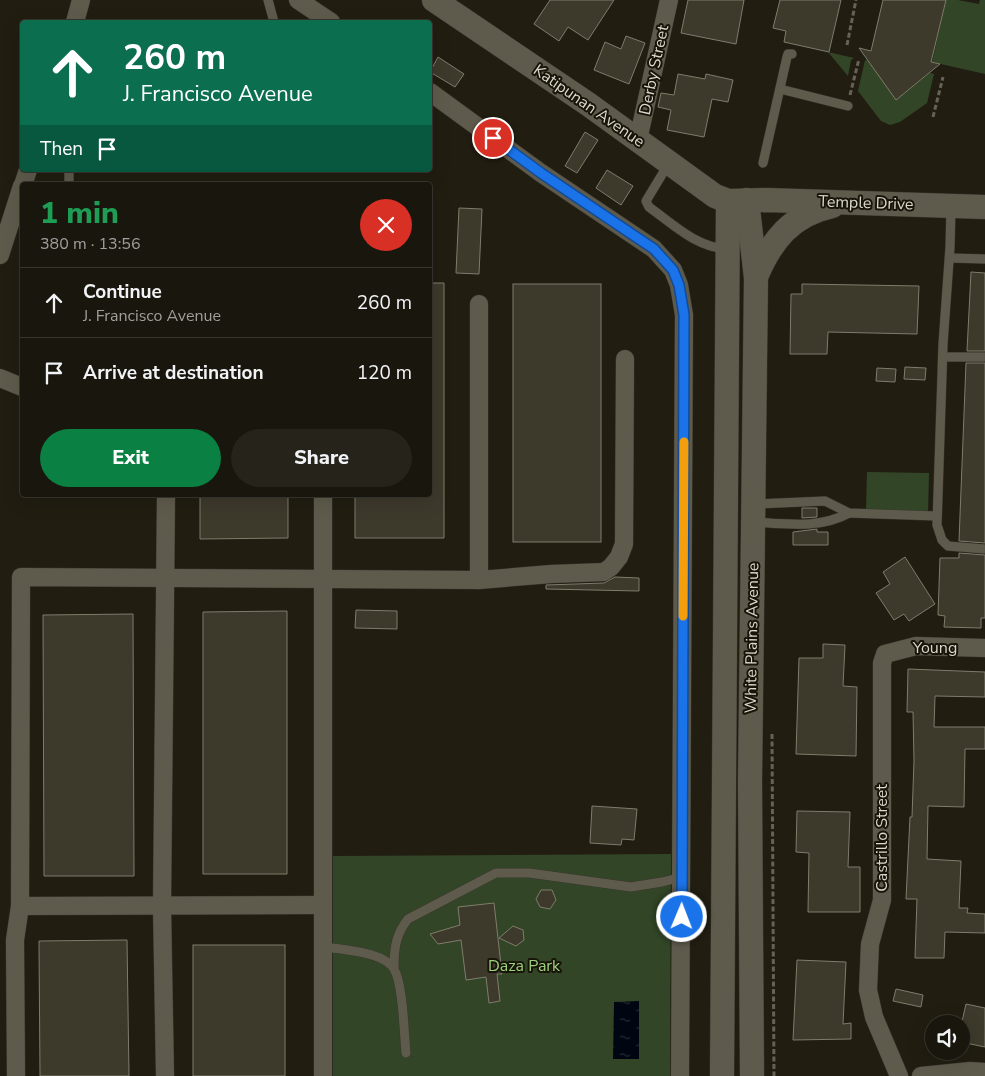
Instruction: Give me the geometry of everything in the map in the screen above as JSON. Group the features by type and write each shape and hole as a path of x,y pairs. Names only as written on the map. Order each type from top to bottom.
{"street":[{"path":"76,20 81,0"},
{"path":"298,0 328,20"},
{"name":"Katipunan Avenue","path":"434,0 588,104 714,196 737,201"},
{"name":"Derby Street","path":"638,140 669,0"},
{"path":"432,93 541,173 654,249 673,270 679,285 684,315 680,1076"},
{"path":"0,255 20,194"},
{"name":"Temple Drive","path":"737,201 848,202 985,207"},
{"name":"White Plains Avenue","path":"722,1076 728,250 737,201"},
{"name":"White Plains Avenue","path":"737,201 756,278 750,782 752,1076"},
{"path":"756,278 765,256 786,229 803,217 820,209 848,202"},
{"path":"479,304 479,580"},
{"path":"16,1076 15,940 20,906 21,577 167,576 479,580 604,572 619,557 624,544 626,359"},
{"path":"0,378 20,386"},
{"path":"164,1076 162,906 167,576 166,497"},
{"path":"323,497 323,1076"},
{"name":"Young","path":"885,654 898,649 916,646 985,648"},
{"name":"Castrillo Street","path":"885,654 882,663 882,900 870,944 868,990 874,1017 899,1076"},
{"path":"723,782 750,782"},
{"path":"20,906 322,905"},
{"path":"922,1076 970,1071 985,1072"}],"lane":[{"path":"268,0 273,20"},
{"path":"763,163 787,57 788,54 792,54"},
{"path":"780,89 848,106"},
{"path":"670,163 646,201 649,207 694,240 712,248 728,250"},
{"path":"950,206 950,258 943,358 937,525 944,544 948,546 985,548"},
{"path":"950,258 985,259"},
{"path":"943,358 985,357"},
{"path":"753,513 825,501 849,513 937,516"},
{"path":"753,513 812,524 837,520 849,513"},
{"path":"406,1053 399,981 394,967 394,948 399,929 408,918 496,872 529,873 631,887 682,877"},
{"path":"322,947 359,950 381,959 394,967"}],"path":[{"path":"847,45 856,0"},
{"path":"848,106 859,59"},
{"path":"933,117 943,76"}],"green space":[{"path":"946,0 979,4 980,0 985,0 985,74 932,62"},
{"path":"828,52 854,58 851,60 848,76"},
{"path":"865,60 869,61 896,100 930,73 934,74 927,103 900,122 890,125 881,121 858,91"},
{"path":"867,472 929,473 928,513 866,511"},
{"name":"Daza Park","path":"671,854 670,1076 333,1076 333,856"}],"water":[{"path":"639,1001 639,1059 613,1059 614,1002"}],"building":[{"path":"550,0 614,0 588,40 568,27 559,41 534,24"},
{"path":"688,0 744,0 736,44 681,33"},
{"path":"780,0 841,0 829,52 784,42 786,31 773,28"},
{"path":"883,0 946,0 931,62 940,64 896,100 859,48 871,51"},
{"path":"626,36 645,43 629,84 594,70 605,42 621,49"},
{"path":"438,57 464,74 455,87 432,73 432,68"},
{"path":"678,74 705,79 706,74 733,80 728,102 712,99 704,137 667,130 671,110 658,107 661,93 674,95"},
{"path":"585,132 598,140 577,173 565,166"},
{"path":"607,170 633,186 621,205 596,188"},
{"path":"459,208 482,209 479,274 456,273"},
{"path":"971,272 985,273 985,351 967,351"},
{"path":"432,283 444,283 444,538 355,538 355,497 432,497"},
{"path":"513,284 601,284 601,542 513,542"},
{"path":"802,284 919,286 917,334 828,332 827,354 790,354 791,294 802,294"},
{"path":"966,363 985,363 985,543 959,541"},
{"path":"905,367 926,368 925,380 904,379"},
{"path":"877,368 896,369 895,382 876,381"},
{"path":"200,497 288,497 288,538 200,539"},
{"path":"802,508 817,508 817,517 802,518"},
{"path":"817,529 817,532 828,532 828,545 793,545 793,532"},
{"path":"959,553 985,555 985,618 981,618 981,628 944,627 945,616 938,615 940,558 959,558"},
{"path":"905,557 935,604 909,621 904,614 894,620 876,593 890,584 883,572"},
{"path":"615,577 639,578 639,591 546,589 546,585 604,583"},
{"path":"356,610 397,611 397,629 355,628"},
{"path":"287,611 287,874 203,874 203,612"},
{"path":"133,614 134,876 44,876 43,615"},
{"path":"823,644 845,645 843,686 857,687 856,756 796,754 799,658 823,658"},
{"path":"908,669 985,672 985,697 935,696 934,727 985,727 985,749 965,749 964,807 928,806 927,859 961,861 959,908 968,908 967,913 985,914 985,933 945,932 944,958 915,958 917,899 906,899 914,761 913,712 907,712"},
{"path":"592,806 637,809 634,840 622,839 621,845 590,843"},
{"path":"797,811 850,812 848,867 860,867 860,912 808,912 809,853 796,852"},
{"path":"541,890 552,890 556,900 550,909 540,907 536,899"},
{"path":"494,903 502,974 497,974 500,1001 489,1003 486,977 466,980 461,940 438,944 430,934 460,925 458,907"},
{"path":"513,926 523,930 524,940 516,946 499,938"},
{"path":"127,940 129,1076 40,1076 39,941"},
{"path":"193,945 285,945 285,1076 193,1076"},
{"path":"797,960 846,962 843,1024 851,1023 851,1039 793,1040"},
{"path":"896,989 923,995 921,1007 893,1001"},
{"path":"966,1004 985,1008 985,1047 970,1044 970,1015 964,1015"}],"slow traffic":[{"path":"683,616 684,442"}],"route":[{"path":"493,138 541,173 654,249 673,270 679,285 684,315 682,917"}]}
